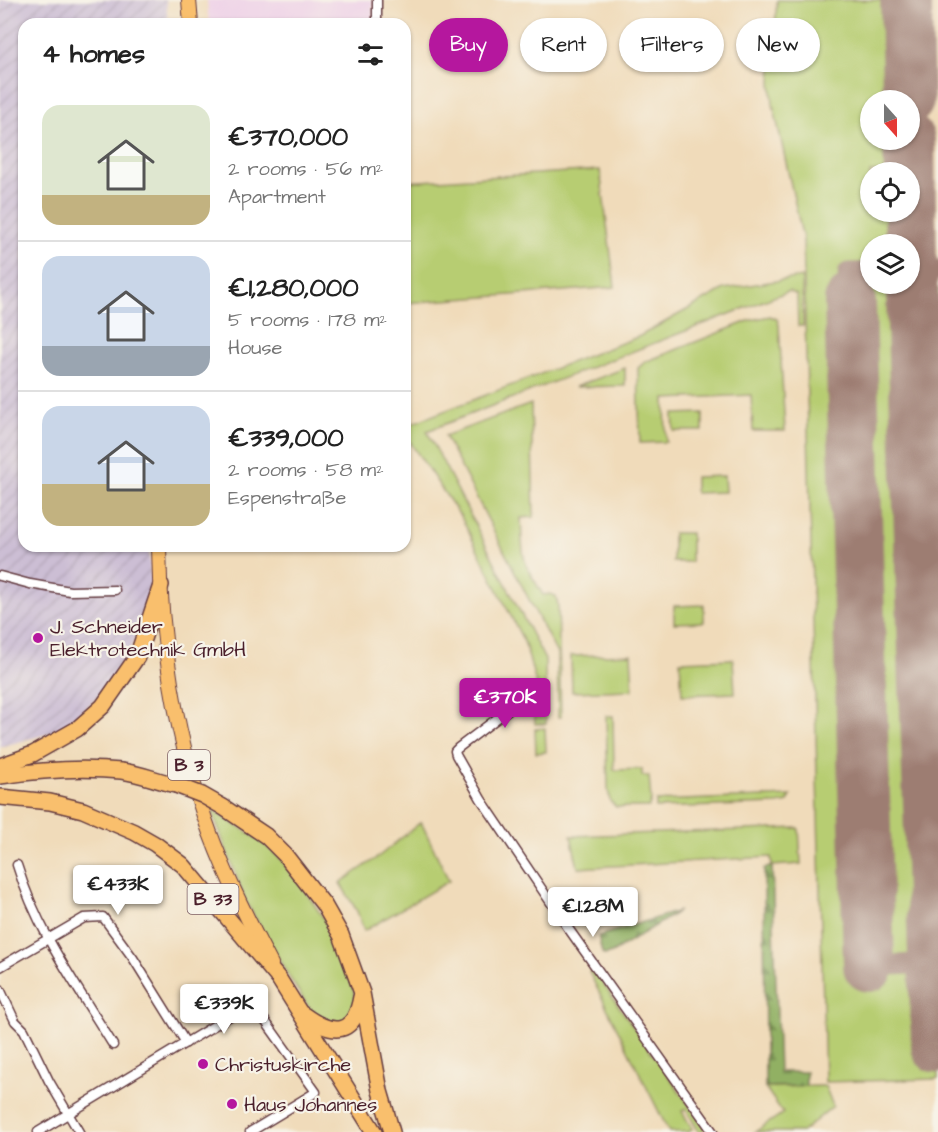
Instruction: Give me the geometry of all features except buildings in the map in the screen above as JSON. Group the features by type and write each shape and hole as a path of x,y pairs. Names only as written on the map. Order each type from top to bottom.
{"highway":[{"path":"0,766 33,754 77,729 103,706 137,657 161,585"},
{"path":"0,776 37,770 123,772 176,785 202,795 266,836 306,879 341,935 362,993 380,1091 392,1132"},
{"name":"B 33","path":"0,797 50,802 83,810 115,823 155,844 183,865 279,979"},
{"name":"B 3","path":"279,979 374,1132"},
{"path":"299,1012 322,1027 339,1029 354,1020 362,993"}],"main road":[{"path":"189,0 190,18"},
{"name":"B 3","path":"159,552 174,697 192,775 205,818 226,873 279,979"}],"street":[{"path":"377,0 377,18"},
{"path":"0,576 30,585 70,591 115,590"},
{"path":"532,692 458,748 456,755 481,799 548,898 713,1132"},
{"path":"17,865 37,920 113,1045"},
{"path":"0,967 84,918 103,917 133,958 186,1042"},
{"path":"0,989 15,1021 24,1030 49,1081 79,1132"},
{"path":"38,1132 250,1004 258,1011 315,1092 250,1132"}],"shaded area":[{"path":"0,0 166,0 168,18 18,18 18,552 149,552 151,580 142,626 110,686 62,730 0,747"},
{"path":"207,0 373,0 373,18 208,18"}],"green space":[{"path":"777,0 894,0 896,90 860,90 860,150 898,150 899,162 860,162 860,222 900,222 901,234 860,234 860,294 902,294 926,1051 938,1051 938,1079 825,1082 803,239 773,104 771,82 772,72 820,72 820,18 776,18"},
{"path":"600,170 615,287 411,303 411,182"},
{"path":"802,277 803,326 798,326 797,295 789,291 427,431 545,660 546,724 535,724 534,695 537,687 525,644 461,517 411,444 411,424 640,336 724,289"},
{"path":"938,289 938,654 927,297"},
{"path":"770,316 777,319 779,325 785,431 753,431 751,395 665,399 666,442 640,443 638,368 645,362 751,320"},
{"path":"625,368 625,386 575,387"},
{"path":"531,404 534,517 521,518 522,545 526,565 543,595 556,596 561,717 558,717 557,654 445,436"},
{"path":"703,413 703,431 674,431 673,414"},
{"path":"724,476 725,492 695,493 695,477"},
{"path":"673,533 691,533 691,562 673,562"},
{"path":"704,605 704,622 674,623 674,606"},
{"path":"631,654 633,690 572,692 571,656"},
{"path":"733,659 735,693 682,695 680,661"},
{"path":"606,716 613,716 614,770 642,769 642,776 649,776 651,800 649,807 616,807 610,801"},
{"path":"545,728 546,752 536,753 535,729"},
{"path":"791,796 788,802 778,804 656,808 656,801"},
{"path":"211,809 257,838 288,865 338,940 356,999 356,1011 340,1026 317,1020 291,980 246,902"},
{"path":"421,822 449,881 364,931 357,911 340,883 378,857"},
{"path":"799,828 801,864 772,866 771,857 578,868 571,836"},
{"path":"772,866 779,1072 806,1072 806,1086 765,1087 764,869"},
{"path":"679,911 612,953 605,955 602,953 598,936"},
{"path":"592,971 706,1129 699,1132 686,1109 682,1111 692,1129 689,1132 669,1132 589,972"},
{"path":"825,1086 833,1106 802,1132 755,1132 783,1113 765,1087"}],"taxiway":[{"path":"920,270 938,270"},
{"path":"850,301 848,273 860,272"},
{"path":"869,966 938,963"}],"runway":[{"path":"906,0 908,90"},
{"path":"909,150 911,270 937,1047"},
{"path":"850,301 869,966"}],"place":[{"name":"J. Schneider Elektrotechnik GmbH","path":"38,638"},
{"name":"Christuskirche","path":"203,1064"},
{"name":"Haus Johannes","path":"232,1104"}]}
